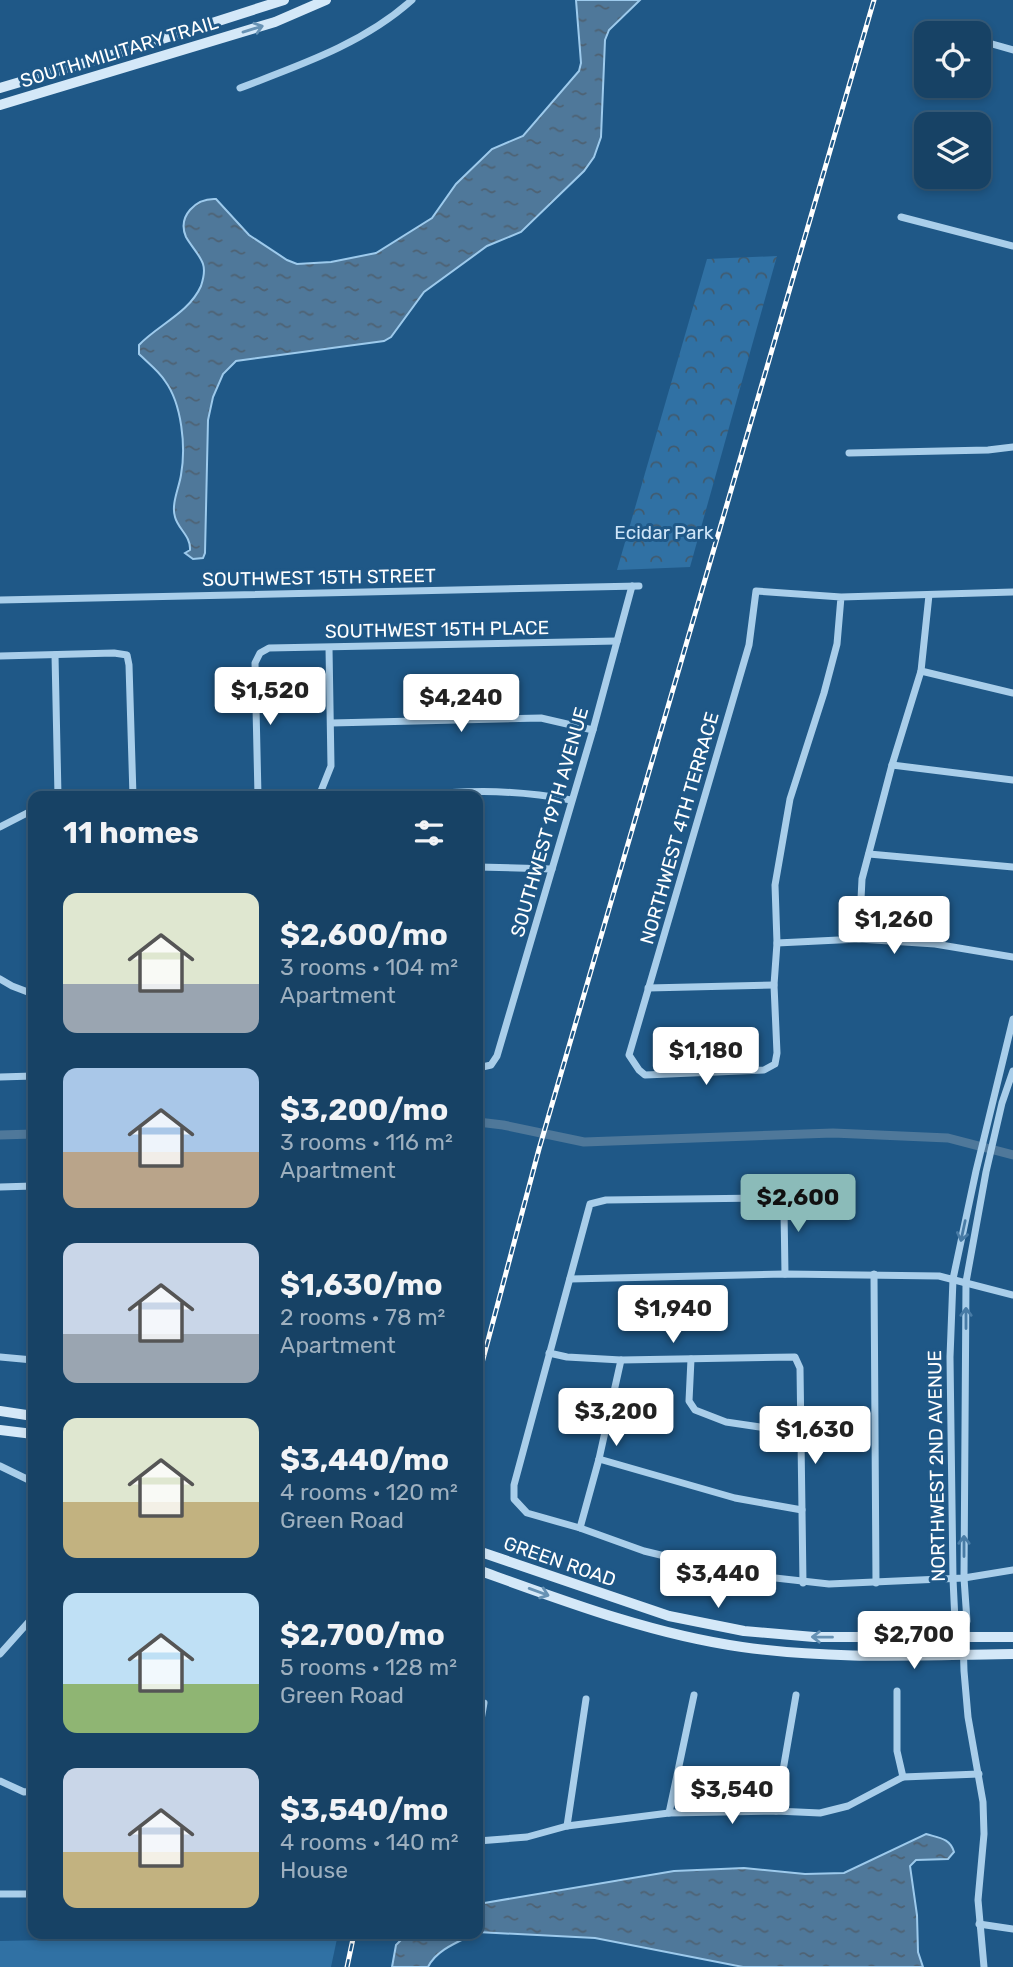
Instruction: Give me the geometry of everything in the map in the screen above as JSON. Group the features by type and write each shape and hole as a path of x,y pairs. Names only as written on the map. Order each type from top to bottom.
{"main road":[{"name":"SOUTH MILITARY TRAIL","path":"0,88 284,0"},
{"name":"SOUTH MILITARY TRAIL","path":"0,105 275,22 326,0"},
{"path":"0,1411 28,1415"},
{"path":"0,1430 28,1433"},
{"name":"GREEN ROAD","path":"483,1553 668,1616 744,1631 814,1637 1013,1637"},
{"name":"GREEN ROAD","path":"483,1572 662,1631 742,1647 812,1655 1013,1654"}],"street":[{"path":"240,88 330,54 393,17 412,0"},
{"path":"991,44 1013,50"},
{"path":"901,217 1013,246"},
{"path":"849,453 1013,447"},
{"name":"SOUTHWEST 15TH STREET","path":"0,600 635,586"},
{"name":"SOUTHWEST 19TH AVENUE","path":"483,1067 491,1065 496,1056 635,586"},
{"name":"NORTHWEST 4TH TERRACE","path":"774,985 777,1053 775,1064 764,1070 645,1075 629,1055 749,645 757,591 841,597"},
{"path":"648,988 774,985 777,943 775,885 790,799 837,644 841,597 1013,592"},
{"path":"859,939 862,879 892,765 921,671 929,595"},
{"name":"SOUTHWEST 15TH PLACE","path":"258,791 255,663 260,653 269,648 617,641"},
{"path":"321,791 331,766 329,648"},
{"path":"0,656 114,653 127,655 133,791"},
{"path":"55,655 58,791"},
{"path":"921,671 1013,693"},
{"path":"331,723 541,718 593,730"},
{"path":"892,765 1013,780"},
{"path":"483,793 533,793 571,800"},
{"path":"0,814 3,825 28,812"},
{"path":"869,854 1013,867"},
{"path":"483,867 552,869"},
{"path":"777,943 859,939 935,944 1013,957"},
{"path":"0,979 28,992"},
{"name":"NORTHWEST 2ND AVENUE","path":"964,1638 955,1621 953,1579 950,1357 953,1279 977,1165 1013,1019"},
{"name":"NORTHWEST 2ND AVENUE","path":"964,1638 967,1621 964,1578 966,1282 988,1165 1002,1103 1013,1071"},
{"path":"0,1077 28,1076"},
{"path":"0,1186 28,1186"},
{"path":"785,1275 784,1209 780,1201 765,1198 606,1200 590,1204 514,1485 514,1499 527,1513 580,1528 644,1551 739,1574 803,1583 876,1583 964,1578 1013,1570"},
{"path":"874,1274 876,1583"},
{"path":"570,1279 874,1274 939,1276 1013,1295"},
{"path":"549,1353 621,1360 795,1357 800,1368 803,1583"},
{"path":"0,1357 28,1360"},
{"path":"691,1359 690,1401 695,1410 726,1422 800,1433"},
{"path":"580,1528 600,1458 621,1360"},
{"path":"600,1458 735,1498 802,1510"},
{"path":"0,1466 28,1480"},
{"path":"0,1654 28,1623"},
{"path":"964,1638 968,1717 979,1774 984,1835 978,1900 984,1967"},
{"path":"897,1691 897,1751 903,1777"},
{"path":"669,1813 694,1695"},
{"path":"776,1811 796,1695"},
{"path":"568,1826 586,1699"},
{"path":"483,1709 484,1703"},
{"path":"483,1841 527,1837 568,1826 669,1813 776,1811 820,1814 848,1806 903,1777 979,1774"},
{"path":"0,1781 28,1792"},
{"path":"0,1894 28,1894"},
{"path":"979,1924 1013,1929"}],"green space":[{"name":"Ecidar Park","path":"777,256 690,567 617,570 707,259"},
{"path":"337,1939 331,1967 0,1967 0,1941"}],"water":[{"path":"576,0 640,0 609,30 605,40 601,137 594,157 584,171 521,232 487,246 424,292 391,337 384,341 236,361 223,374 213,397 208,420 205,553 203,558 193,559 185,553 190,550 190,545 174,512 182,464 183,439 179,413 165,381 139,354 139,345 189,304 201,286 203,264 186,237 186,215 195,205 216,199 249,235 297,264 331,262 376,253 432,218 456,184 492,149 523,136 579,71 581,63"},
{"path":"926,1834 947,1841 954,1852 948,1859 916,1860 910,1866 917,1915 918,1952 923,1967 743,1967 595,1938 483,1932 483,1903 674,1871 744,1868 805,1874 844,1873"},
{"path":"402,1939 463,1939 442,1951 428,1967 392,1967 396,1945"}],"waterway":[{"path":"483,1123 584,1142 833,1133 948,1138 1013,1155"},
{"path":"0,1135 28,1134"}],"railway":[{"path":"483,1359 539,1149 874,0"},
{"path":"347,1967 353,1939"}]}
